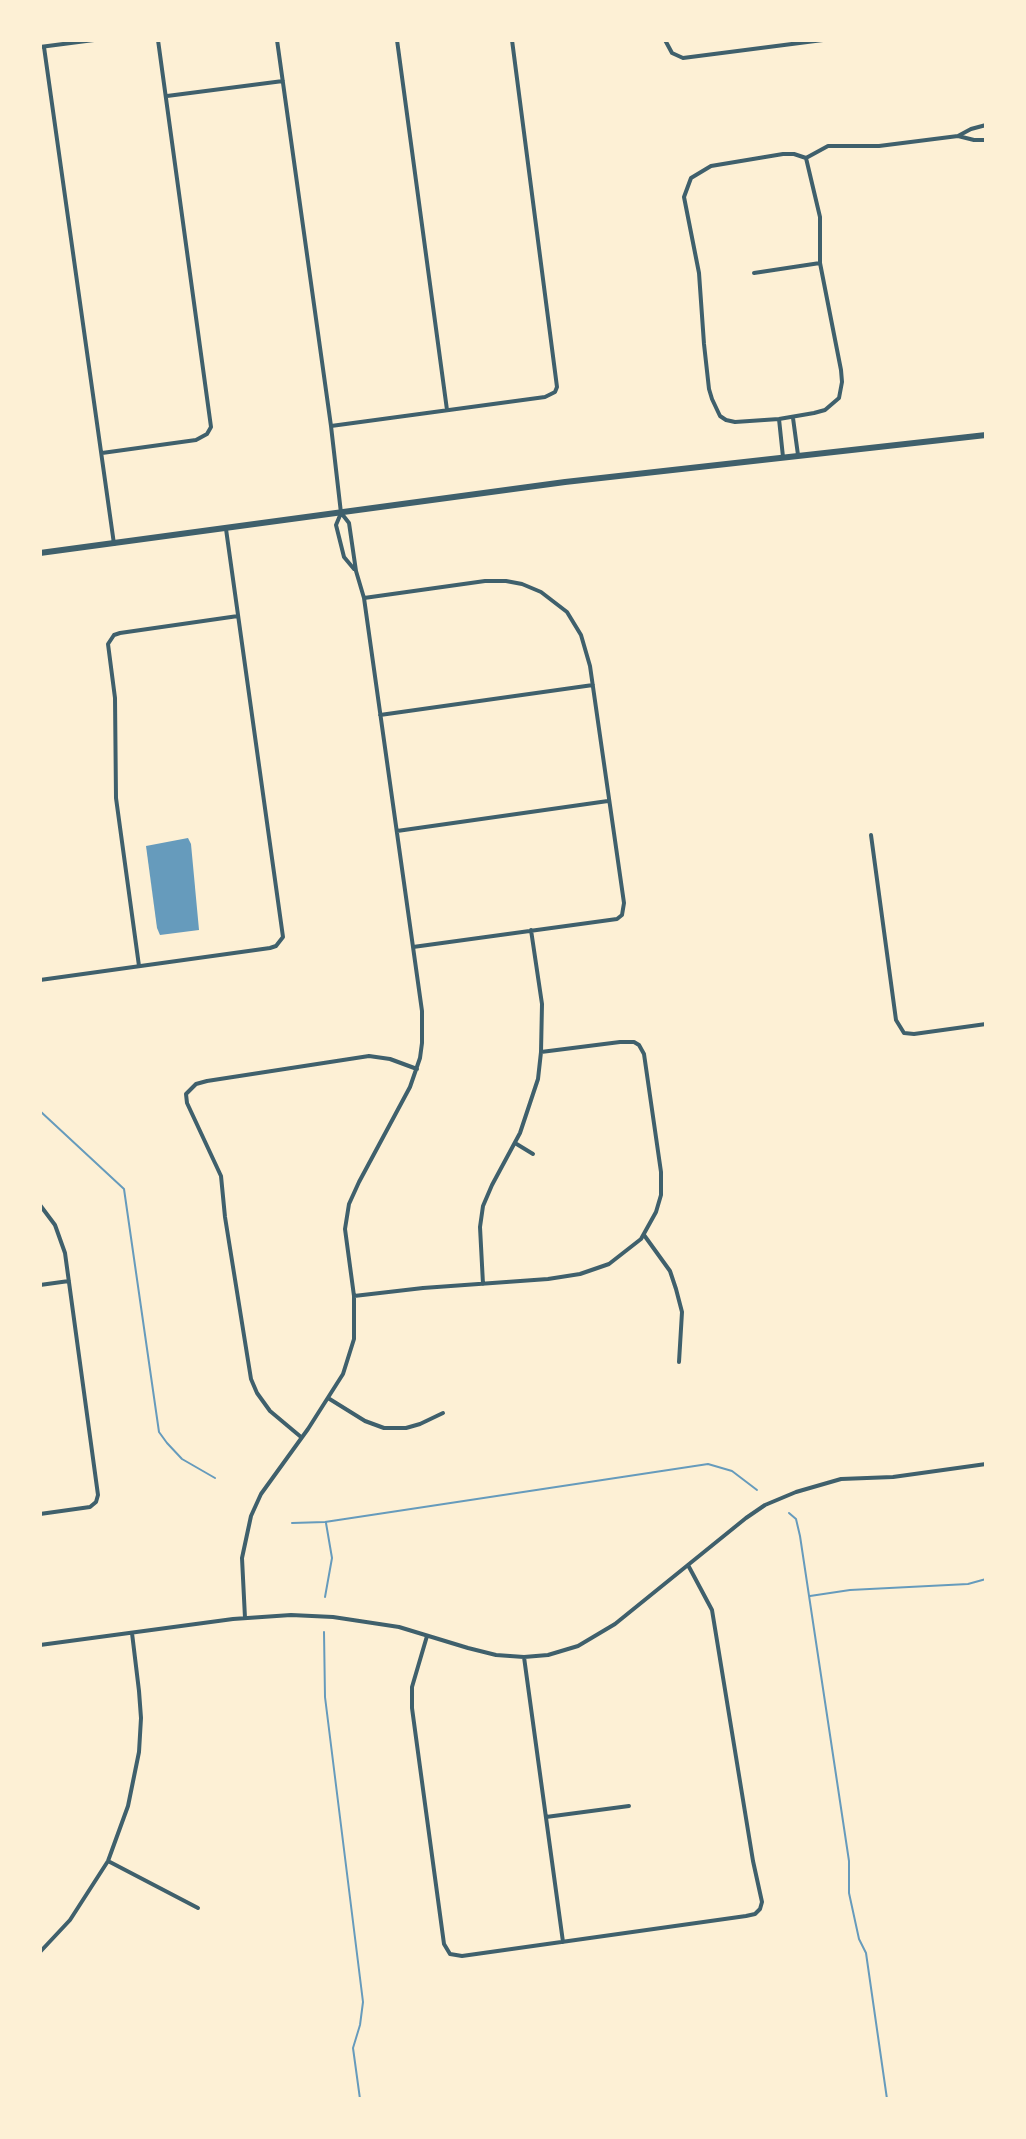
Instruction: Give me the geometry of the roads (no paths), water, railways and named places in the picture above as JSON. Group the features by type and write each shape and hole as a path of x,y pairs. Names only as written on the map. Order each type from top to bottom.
{"street":[{"path":"94,40 42,47 114,544"},
{"path":"102,453 196,440 207,434 211,421 158,40"},
{"path":"277,40 331,426 341,513 336,525 344,557 356,571"},
{"path":"397,40 447,410"},
{"path":"331,426 545,397 555,392 558,382 512,40"},
{"path":"665,40 672,53 683,58 788,42 823,40"},
{"path":"167,96 283,81"},
{"path":"806,158 820,217 820,263 841,370 839,398 825,410 793,417 735,422 726,420 720,416 709,389 699,273 684,197 691,178 711,166 739,160 783,154 806,158 828,146 879,146 958,136 986,125"},
{"path":"958,136 986,140"},
{"path":"754,273 820,263"},
{"path":"793,417 798,455"},
{"path":"779,419 783,457"},
{"path":"40,553 565,482 986,435"},
{"path":"245,1618 242,1558 251,1516 261,1494 343,1374 354,1339 354,1296 345,1229 349,1204 410,1087 422,1043 423,1021 364,598 356,571 349,523 341,513"},
{"path":"40,980 270,948 280,942 283,930 226,529"},
{"path":"364,598 490,581 528,586 559,604 576,625 585,645 624,903 622,915 617,919 413,947"},
{"path":"139,966 116,798 116,710 110,639 120,633 238,616"},
{"path":"380,715 593,685"},
{"path":"397,831 609,801"},
{"path":"871,835 896,1020 904,1033 914,1034 986,1024"},
{"path":"483,1284 480,1227 483,1206 527,1115 535,1091 541,1052 542,1004 531,930"},
{"path":"354,1296 548,1279 600,1268 616,1261 641,1239 656,1212 661,1195 661,1172 644,1054 634,1042 541,1052"},
{"path":"301,1437 270,1411 257,1393 250,1374 221,1176 187,1103 186,1094 196,1084 207,1081 369,1056 390,1059 417,1069"},
{"path":"515,1143 533,1154"},
{"path":"40,1205 55,1225 63,1244 98,1491 96,1502 86,1508 40,1514"},
{"path":"644,1235 670,1271 676,1289 682,1312 679,1362"},
{"path":"40,1285 69,1281"},
{"path":"328,1398 365,1421 384,1428 406,1428 443,1413"},
{"path":"40,1645 245,1618 291,1615 333,1617 399,1627 496,1655 524,1657 557,1653 590,1640 615,1624 765,1505 841,1479 893,1477 986,1464"},
{"path":"427,1636 412,1687 412,1708 444,1944 450,1954 457,1956 755,1914 762,1902 712,1610 688,1565"},
{"path":"40,1952 70,1920 108,1861 128,1806 139,1752 141,1718 132,1633"},
{"path":"524,1657 563,1942"},
{"path":"546,1817 629,1806"},
{"path":"108,1861 198,1908"}],"water":[{"path":"188,838 199,930 160,935 146,846"}],"waterway":[{"path":"40,1111 124,1189 159,1432 182,1459 215,1478"},
{"path":"292,1523 325,1522 708,1464 732,1471 757,1490"},
{"path":"789,1513 796,1519 800,1536 849,1861 849,1893 859,1939 866,1953 887,2099"},
{"path":"325,1597 332,1558 326,1523"},
{"path":"810,1596 850,1590 968,1584 986,1579"},
{"path":"324,1632 325,1697 363,2002 353,2048 360,2099"}]}
